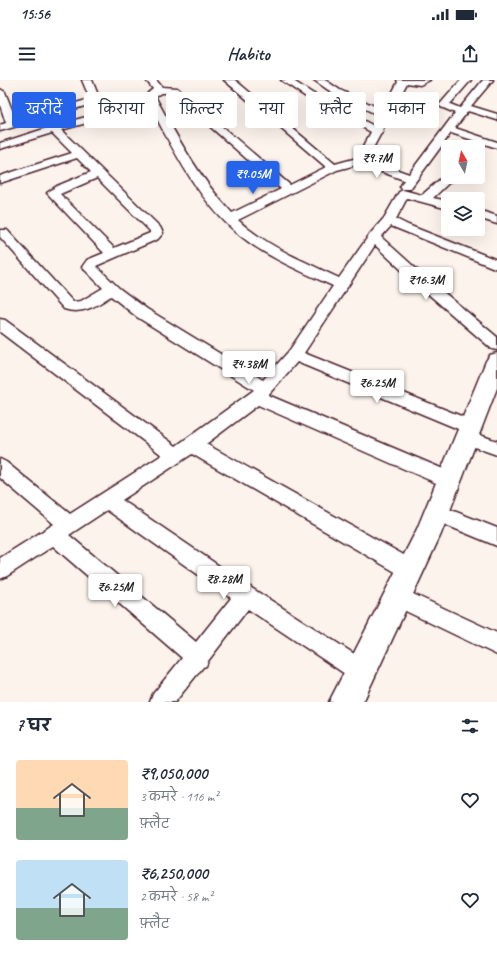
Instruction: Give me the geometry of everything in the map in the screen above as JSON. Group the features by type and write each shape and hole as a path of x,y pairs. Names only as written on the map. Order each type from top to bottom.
{"street":[{"path":"76,106 95,100 87,80"},
{"path":"151,80 159,90"},
{"path":"228,80 333,168"},
{"path":"286,80 309,95 378,132"},
{"path":"319,80 336,92 374,109"},
{"path":"398,92 404,80 420,82 425,80"},
{"path":"466,80 444,104 446,107 495,113"},
{"path":"0,569 176,456 261,393 294,355 374,237 389,220 411,179 430,156 463,109 488,80"},
{"path":"288,190 174,90 159,90 151,95 151,98 180,155 215,203 242,232 260,244 342,285"},
{"path":"0,92 12,124 0,128"},
{"path":"0,146 84,121"},
{"path":"361,160 380,128"},
{"path":"448,129 493,141"},
{"path":"54,130 156,230 157,233 154,236 92,263 89,268 112,290 160,325 261,393 449,480"},
{"path":"0,180 79,154"},
{"path":"230,219 333,168 361,160 411,179"},
{"path":"99,173 54,191 53,193 112,254"},
{"path":"425,199 441,184"},
{"path":"403,194 441,204"},
{"path":"485,216 497,220"},
{"path":"389,220 404,228 497,265"},
{"path":"3,233 69,306 74,308 83,307 112,290"},
{"path":"374,237 417,277 497,344"},
{"path":"0,324 176,456"},
{"path":"294,355 468,432 497,448"},
{"path":"346,702 398,597 436,512 497,361"},
{"path":"192,445 410,570"},
{"path":"0,467 61,529 198,658"},
{"path":"107,500 246,596 362,672"},
{"path":"436,512 497,537"},
{"path":"161,702 198,658 246,596"},
{"path":"398,597 497,644"}]}
